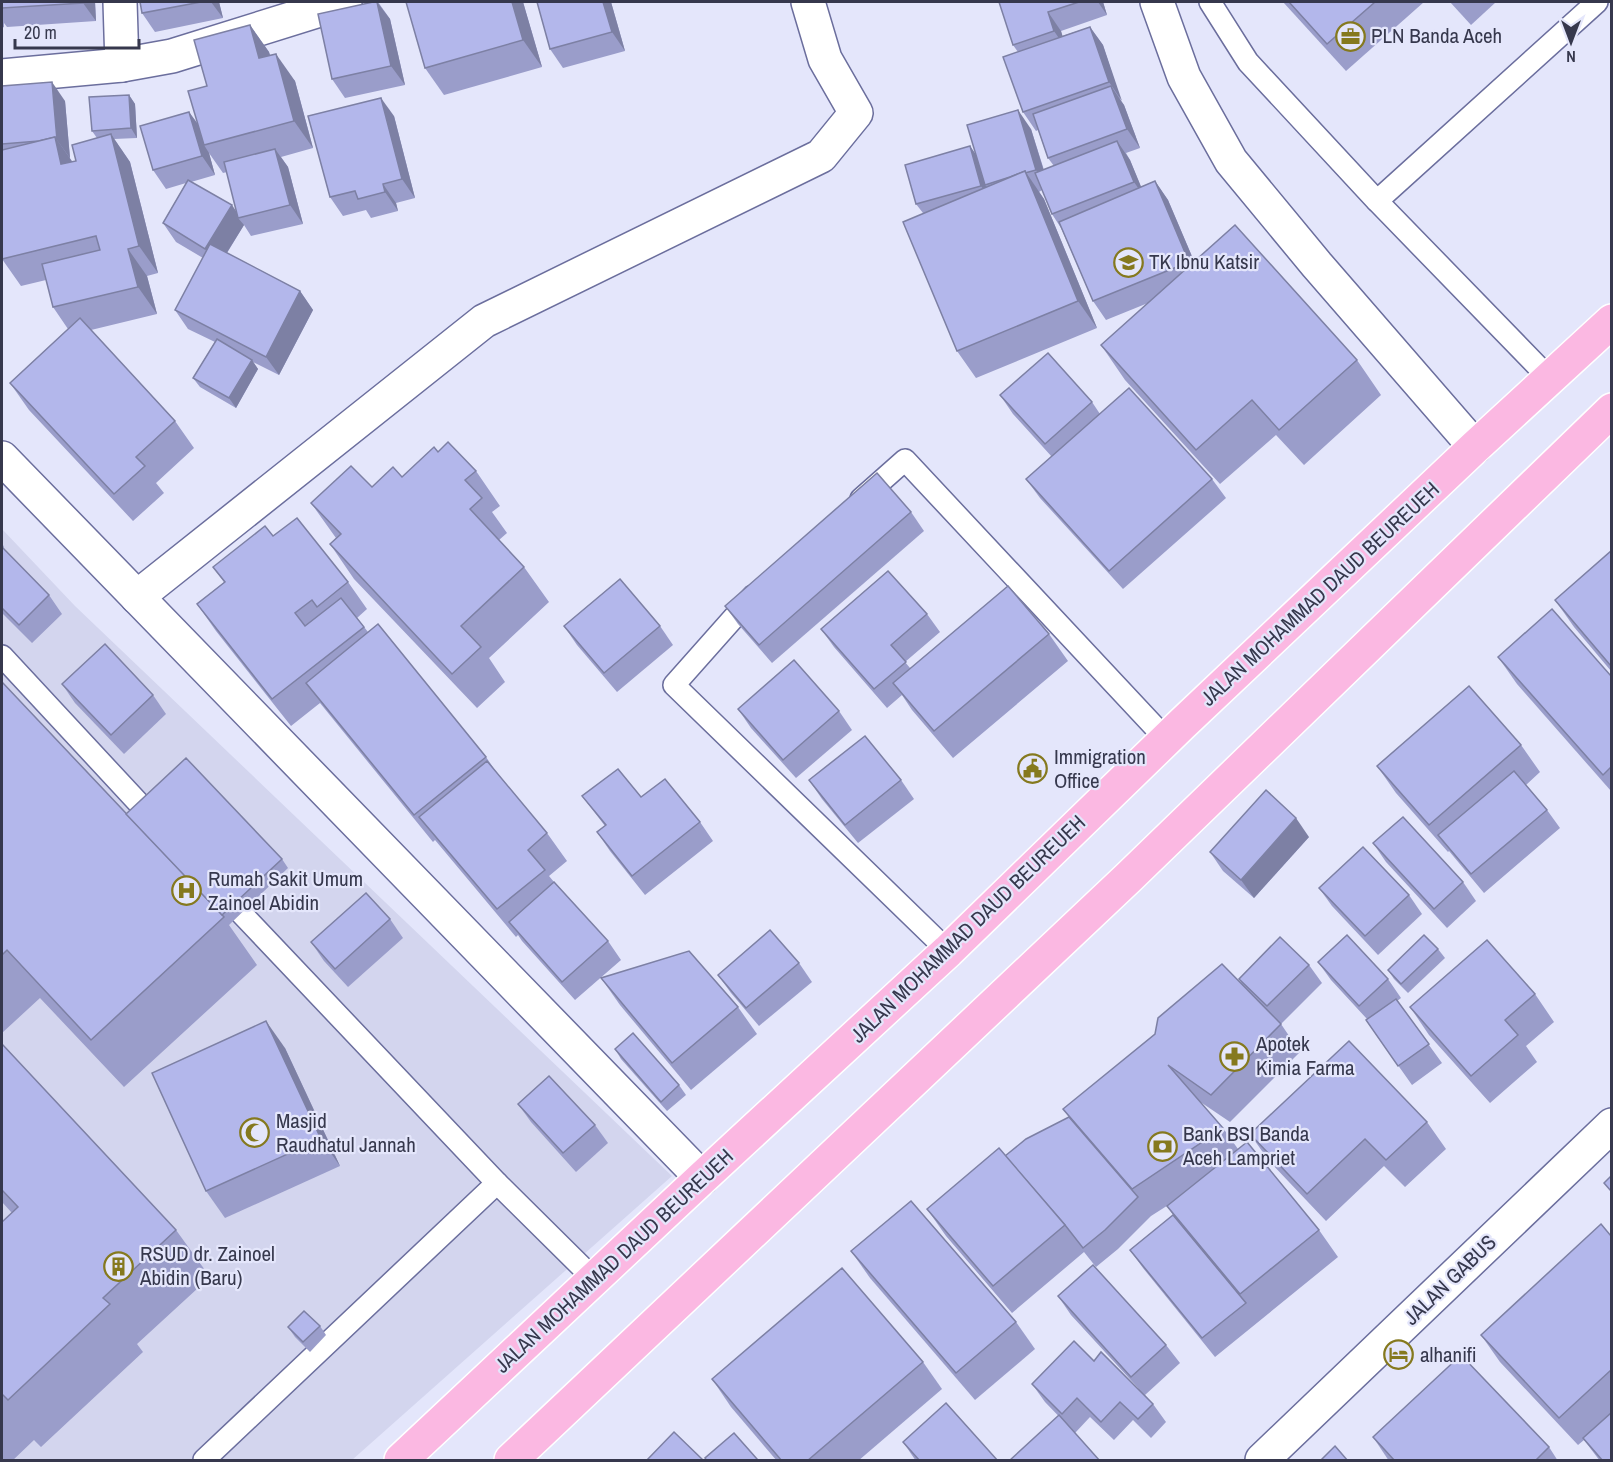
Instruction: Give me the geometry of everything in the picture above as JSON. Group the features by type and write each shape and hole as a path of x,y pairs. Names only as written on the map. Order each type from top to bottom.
{"highway":[{"name":"JALAN MOHAMMAD DAUD BEUREUEH","path":"401,1461 948,951 1167,739 1611,321"},
{"path":"511,1461 1128,878 1611,410"}],"street":[{"path":"120,2 122,65"},
{"path":"2,76 122,65 172,56 345,2"},
{"path":"137,597 484,321 821,156 856,113 825,59 808,2"},
{"path":"1157,2 1184,77 1231,161 1317,265 1475,447"},
{"path":"2,458 702,1178"},
{"name":"JALAN GABUS","path":"1262,1461 1611,1125"}],"lane":[{"path":"1209,2 1248,62 1377,201 1550,379"},
{"path":"1377,201 1598,2"},
{"path":"843,515 905,460 1167,739"},
{"path":"772,579 754,595 674,685 948,951"},
{"path":"2,657 146,811"},
{"path":"241,913 496,1183 595,1280"},
{"path":"204,1461 496,1183"}],"shaded area":[{"name":"Rumah Sakit Umum Zainoel Abidin","path":"2,529 75,606 672,1176 352,1460 2,1460"}],"building":[{"path":"2,2 83,2 83,3 2,8"},
{"path":"140,2 201,2 142,13"},
{"path":"377,2 391,66 332,79 318,14"},
{"path":"406,2 512,2 523,40 425,68"},
{"path":"537,2 603,2 612,32 550,49"},
{"path":"999,2 1079,2 1048,12 1054,31 1013,45"},
{"path":"1289,2 1375,2 1327,44"},
{"path":"250,25 259,58 276,54 294,121 204,145 188,91 207,86 194,40"},
{"path":"1090,27 1109,82 1023,112 1003,57"},
{"path":"52,82 57,140 55,137 39,141 2,144 2,86"},
{"path":"1111,86 1127,129 1048,158 1033,114"},
{"path":"129,95 131,128 92,131 89,97"},
{"path":"381,98 402,179 383,184 385,192 358,199 355,191 330,197 308,116"},
{"path":"1018,110 1036,170 1025,173 1025,171 985,185 967,125"},
{"path":"189,112 202,156 153,170 140,126"},
{"path":"111,134 139,246 128,249 138,287 53,307 42,264 100,250 96,236 2,259 2,150 55,137 61,164 76,161 72,145"},
{"path":"1117,141 1134,182 1052,214 1035,173"},
{"path":"970,146 981,186 916,204 905,165"},
{"path":"275,149 290,205 238,218 224,162"},
{"path":"1025,171 1078,301 957,351 903,222"},
{"path":"188,180 232,205 205,249 163,223"},
{"name":"TK Ibnu Katsir","path":"1155,181 1189,262 1093,301 1059,222"},
{"path":"1235,225 1357,360 1279,430 1252,400 1196,450 1101,345"},
{"path":"210,244 300,291 266,357 175,310"},
{"path":"80,318 175,421 136,457 145,466 114,494 10,383"},
{"path":"217,339 252,360 229,398 193,378"},
{"path":"1048,353 1092,402 1045,444 1000,395"},
{"path":"1129,388 1212,479 1109,571 1026,479"},
{"path":"448,442 476,471 465,480 482,498 470,509 524,567 461,626 481,647 452,674 330,544 341,534 311,503 351,466 372,487 393,467 402,477 434,447 438,452"},
{"path":"877,473 911,512 759,645 725,606"},
{"path":"297,518 348,582 317,607 312,600 295,613 305,626 341,598 364,627 272,699 197,604 225,582 213,567 265,526 273,536"},
{"path":"2,547 49,595 19,625 2,608"},
{"path":"1611,551 1611,666 1555,600"},
{"path":"888,571 927,614 891,645 906,662 874,689 821,629"},
{"path":"620,579 660,626 604,673 564,626"},
{"path":"1008,586 1049,634 934,731 893,683"},
{"path":"1552,609 1611,676 1611,767 1603,775 1498,657"},
{"path":"378,624 486,757 414,815 306,683"},
{"path":"105,644 153,695 111,735 62,684"},
{"path":"794,660 839,711 783,760 738,709"},
{"path":"2,682 224,917 91,1040 7,950 2,955"},
{"path":"1469,686 1521,745 1429,825 1377,766"},
{"path":"865,736 901,780 845,825 809,780"},
{"path":"186,758 282,859 222,915 126,814"},
{"path":"487,761 547,833 528,850 545,870 497,909 419,817"},
{"path":"618,769 641,797 665,779 700,822 632,876 597,832 606,825 582,796"},
{"path":"1514,771 1547,810 1471,874 1438,835"},
{"path":"1266,790 1296,818 1241,880 1210,852"},
{"path":"1403,817 1463,882 1434,909 1373,843"},
{"path":"1363,847 1409,895 1365,936 1319,888"},
{"path":"554,882 608,941 562,982 509,922"},
{"path":"366,893 390,919 335,969 311,942"},
{"path":"770,930 799,963 746,1008 718,975"},
{"path":"1347,935 1388,979 1359,1006 1318,962"},
{"path":"1424,935 1438,949 1401,984 1388,970"},
{"path":"1280,937 1309,965 1267,1006 1239,979"},
{"path":"1487,940 1535,994 1505,1020 1518,1035 1471,1076 1410,1007"},
{"path":"689,951 738,1007 672,1063 601,978"},
{"path":"1222,964 1281,1024 1211,1095 1168,1065 1223,1128 1132,1189 1063,1109 1155,1034 1158,1018"},
{"path":"1396,999 1429,1044 1398,1066 1366,1020"},
{"name":"Masjid Raudhatul Jannah","path":"266,1021 321,1139 206,1191 152,1073"},
{"path":"633,1033 679,1085 661,1102 615,1049"},
{"path":"1349,1041 1427,1122 1386,1160 1365,1139 1307,1194 1250,1134"},
{"name":"RSUD dr. Zainoel Abidin (Baru)","path":"2,1044 176,1230 103,1298 110,1304 8,1400 2,1394 2,1222 18,1207 2,1190"},
{"path":"549,1076 595,1125 563,1153 518,1104"},
{"path":"1069,1117 1138,1197 1083,1248 1005,1156 1026,1139"},
{"path":"1247,1142 1319,1230 1240,1294 1167,1206"},
{"path":"999,1148 1065,1225 993,1286 927,1209"},
{"path":"1611,1176 1611,1191 1604,1183"},
{"path":"911,1201 1016,1322 956,1373 851,1251"},
{"path":"1173,1215 1246,1303 1202,1338 1130,1250"},
{"path":"1601,1224 1611,1236 1611,1370 1559,1418 1481,1335"},
{"path":"1093,1265 1166,1345 1131,1377 1058,1296"},
{"path":"842,1268 923,1362 807,1461 782,1461 712,1379"},
{"path":"304,1311 320,1326 303,1342 288,1327"},
{"path":"1074,1341 1094,1361 1101,1352 1153,1404 1138,1419 1120,1402 1101,1422 1077,1398 1062,1414 1032,1384"},
{"path":"1461,1355 1549,1447 1535,1461 1395,1461 1373,1437"},
{"path":"946,1403 998,1461 920,1461 903,1442"},
{"path":"1611,1413 1611,1461 1603,1461 1583,1438"},
{"path":"1059,1415 1100,1461 1009,1461"},
{"path":"674,1432 704,1461 646,1461"},
{"path":"734,1433 757,1459 755,1461 707,1461 705,1458"},
{"path":"1335,1446 1348,1461 1320,1461"}],"place":[{"name":"PLN Banda Aceh","path":"1350,36"},
{"name":"TK Ibnu Katsir","path":"1128,262"},
{"name":"Immigration Office","path":"1033,769"},
{"name":"Rumah Sakit Umum Zainoel Abidin","path":"187,891"},
{"name":"Apotek Kimia Farma","path":"1235,1056"},
{"name":"Masjid Raudhatul Jannah","path":"255,1133"},
{"name":"Bank BSI Banda Aceh Lampriet","path":"1162,1146"},
{"name":"RSUD dr. Zainoel Abidin (Baru)","path":"119,1266"},
{"name":"alhanifi","path":"1399,1355"}]}
